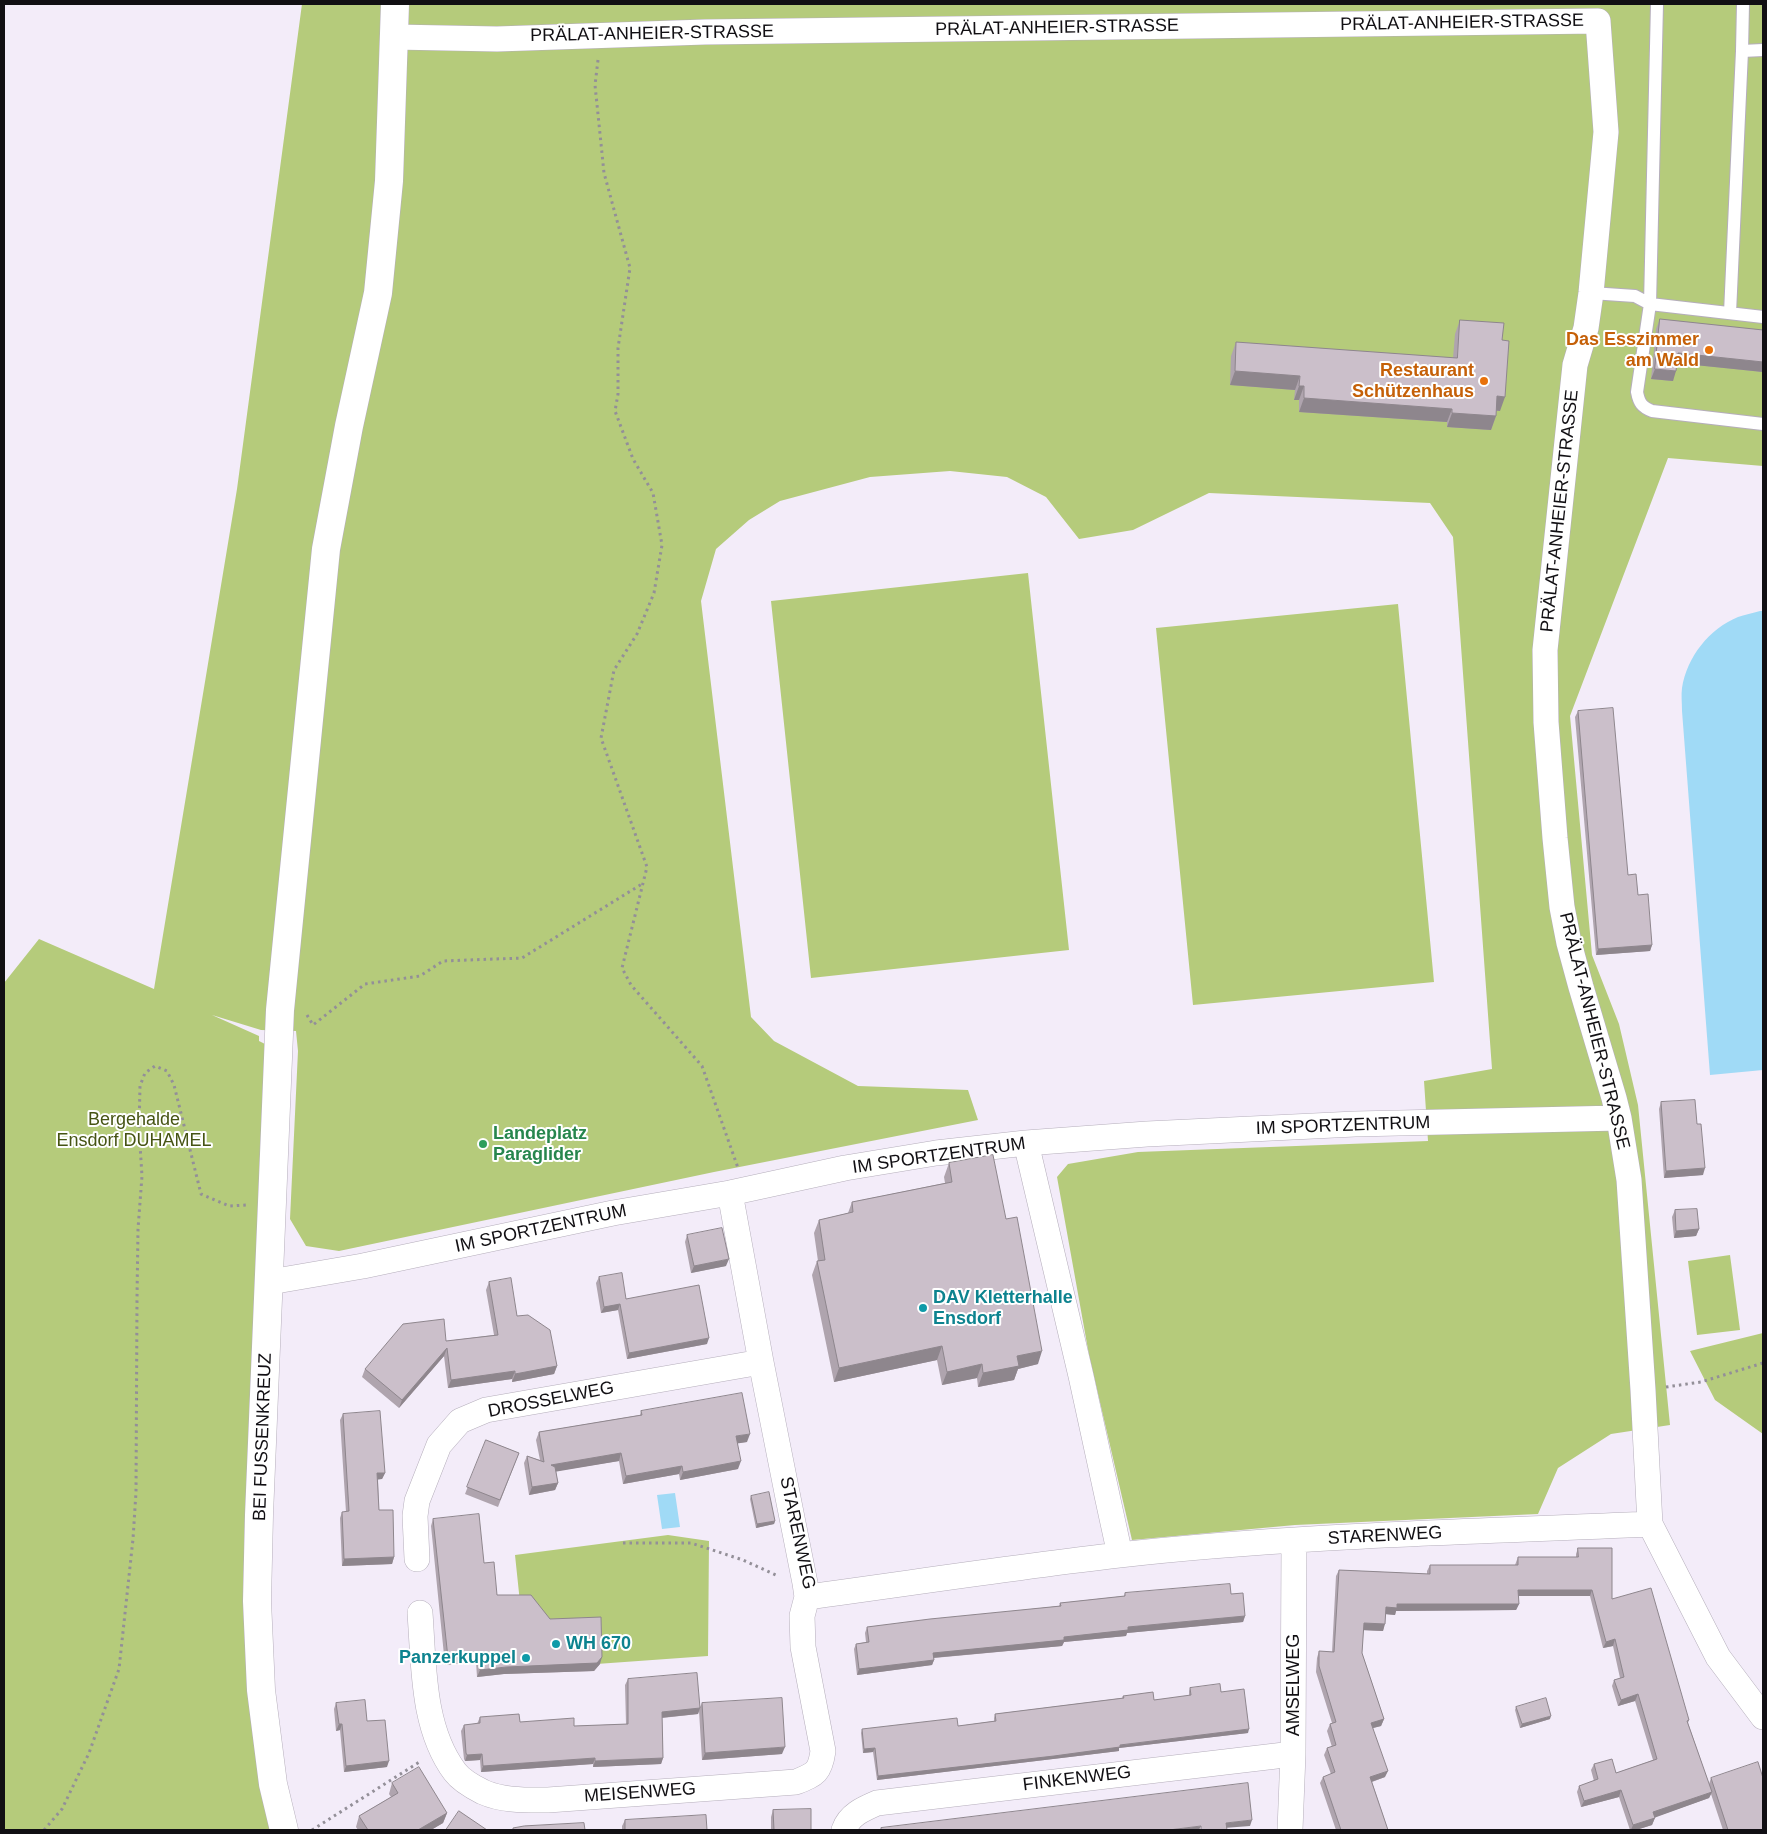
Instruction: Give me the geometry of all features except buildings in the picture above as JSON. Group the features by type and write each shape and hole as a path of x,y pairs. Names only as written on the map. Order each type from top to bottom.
{"street":[{"name":"BEI FUSSENKREUZ","path":"284,1830 273,1784 261,1690 258,1601 259,1515 280,1010 326,549 349,426 378,293 389,181 395,4"},
{"name":"PRÄLAT-ANHEIER-STRASSE","path":"394,37 497,39 600,34 1598,21 1606,132 1591,293 1586,328 1575,365 1545,650 1546,722 1556,848 1562,907 1567,934 1619,1118 1629,1180 1650,1524 1718,1657 1763,1717"},
{"name":"IM SPORTZENTRUM","path":"270,1282 363,1266 613,1213 738,1191 845,1168 936,1153 1026,1143 1146,1134 1355,1124 1619,1118"},
{"path":"1026,1143 1081,1376 1120,1555"},
{"name":"STARENWEG","path":"738,1191 761,1362 806,1590 1120,1555 1294,1540 1650,1524"},
{"name":"DROSSELWEG","path":"417,1559 415,1516 417,1501 439,1445 460,1421 486,1410 761,1362"},
{"name":"AMSELWEG","path":"1290,1830 1293,1754 1294,1540"},
{"name":"MEISENWEG","path":"420,1614 424,1674 434,1730 441,1749 456,1774 484,1792 514,1800 548,1800 796,1782 818,1772 823,1751 803,1647 802,1616 806,1590"},
{"name":"FINKENWEG","path":"844,1830 849,1819 862,1809 877,1803 1293,1754"}],"lane":[{"path":"1657,4 1650,304 1637,392 1638,399 1644,408 1652,411 1763,424"},
{"path":"1730,314 1743,4"},
{"path":"1742,51 1763,50"},
{"path":"1591,293 1635,296 1650,304 1763,317"}],"path":[{"path":"600,34 595,85 604,173 630,268 618,348 618,394 615,411 632,459 654,492 662,545 654,593 638,634 614,670 601,738 647,868 622,968 631,985 702,1066 738,1191"},
{"path":"280,1010 302,1007 313,1025 365,984 420,976 443,961 522,958 642,884"},
{"path":"44,1830 62,1808 89,1753 119,1669 133,1539 136,1492 137,1298 142,1176 139,1121 140,1086 145,1073 155,1066 167,1071 174,1085 201,1194 229,1206 272,1203"},
{"path":"1643,1390 1701,1382 1763,1363"},
{"path":"623,1543 691,1543 743,1560 806,1590"},
{"path":"312,1830 441,1749"}],"green space":[{"name":"Bergehalde Ensdorf DUHAMEL","path":"302,4 1763,4 1763,466 1668,458 1570,716 1592,955 1619,1024 1638,1105 1670,1425 1611,1434 1558,1468 1538,1514 1295,1525 1132,1540 1089,1355 1057,1177 1068,1164 1138,1152 1428,1141 1424,1081 1492,1069 1453,537 1430,503 1209,493 1133,530 1079,539 1046,497 1007,477 950,471 870,477 780,501 749,520 716,549 701,601 751,1017 774,1041 858,1086 968,1090 978,1120 714,1172 339,1251 306,1246 290,1219 298,1051 296,1031 261,1030 212,1015 259,1036 259,1041 267,1045 259,1225 272,1830 4,1830 4,983 39,939 154,989 237,489"},
{"path":"1028,573 1069,950 811,978 771,601"},
{"path":"1398,604 1434,982 1193,1005 1156,628"},
{"path":"1730,1255 1740,1330 1697,1335 1688,1261"},
{"path":"1763,1333 1763,1434 1715,1400 1690,1351"},
{"path":"668,1535 709,1541 708,1656 527,1669 515,1555"}],"water":[{"path":"1763,611 1763,1070 1710,1075 1682,711 1682,688 1694,655 1709,637 1727,622"},
{"path":"675,1493 680,1527 662,1529 657,1495"}],"place":[{"name":"Das Esszimmer am Wald","path":"1709,350"},
{"name":"Restaurant Schützenhaus","path":"1484,381"},
{"name":"Landeplatz Paraglider","path":"483,1144"},
{"name":"DAV Kletterhalle Ensdorf","path":"923,1308"},
{"name":"WH 670","path":"556,1644"},
{"name":"Panzerkuppel","path":"526,1658"}]}
